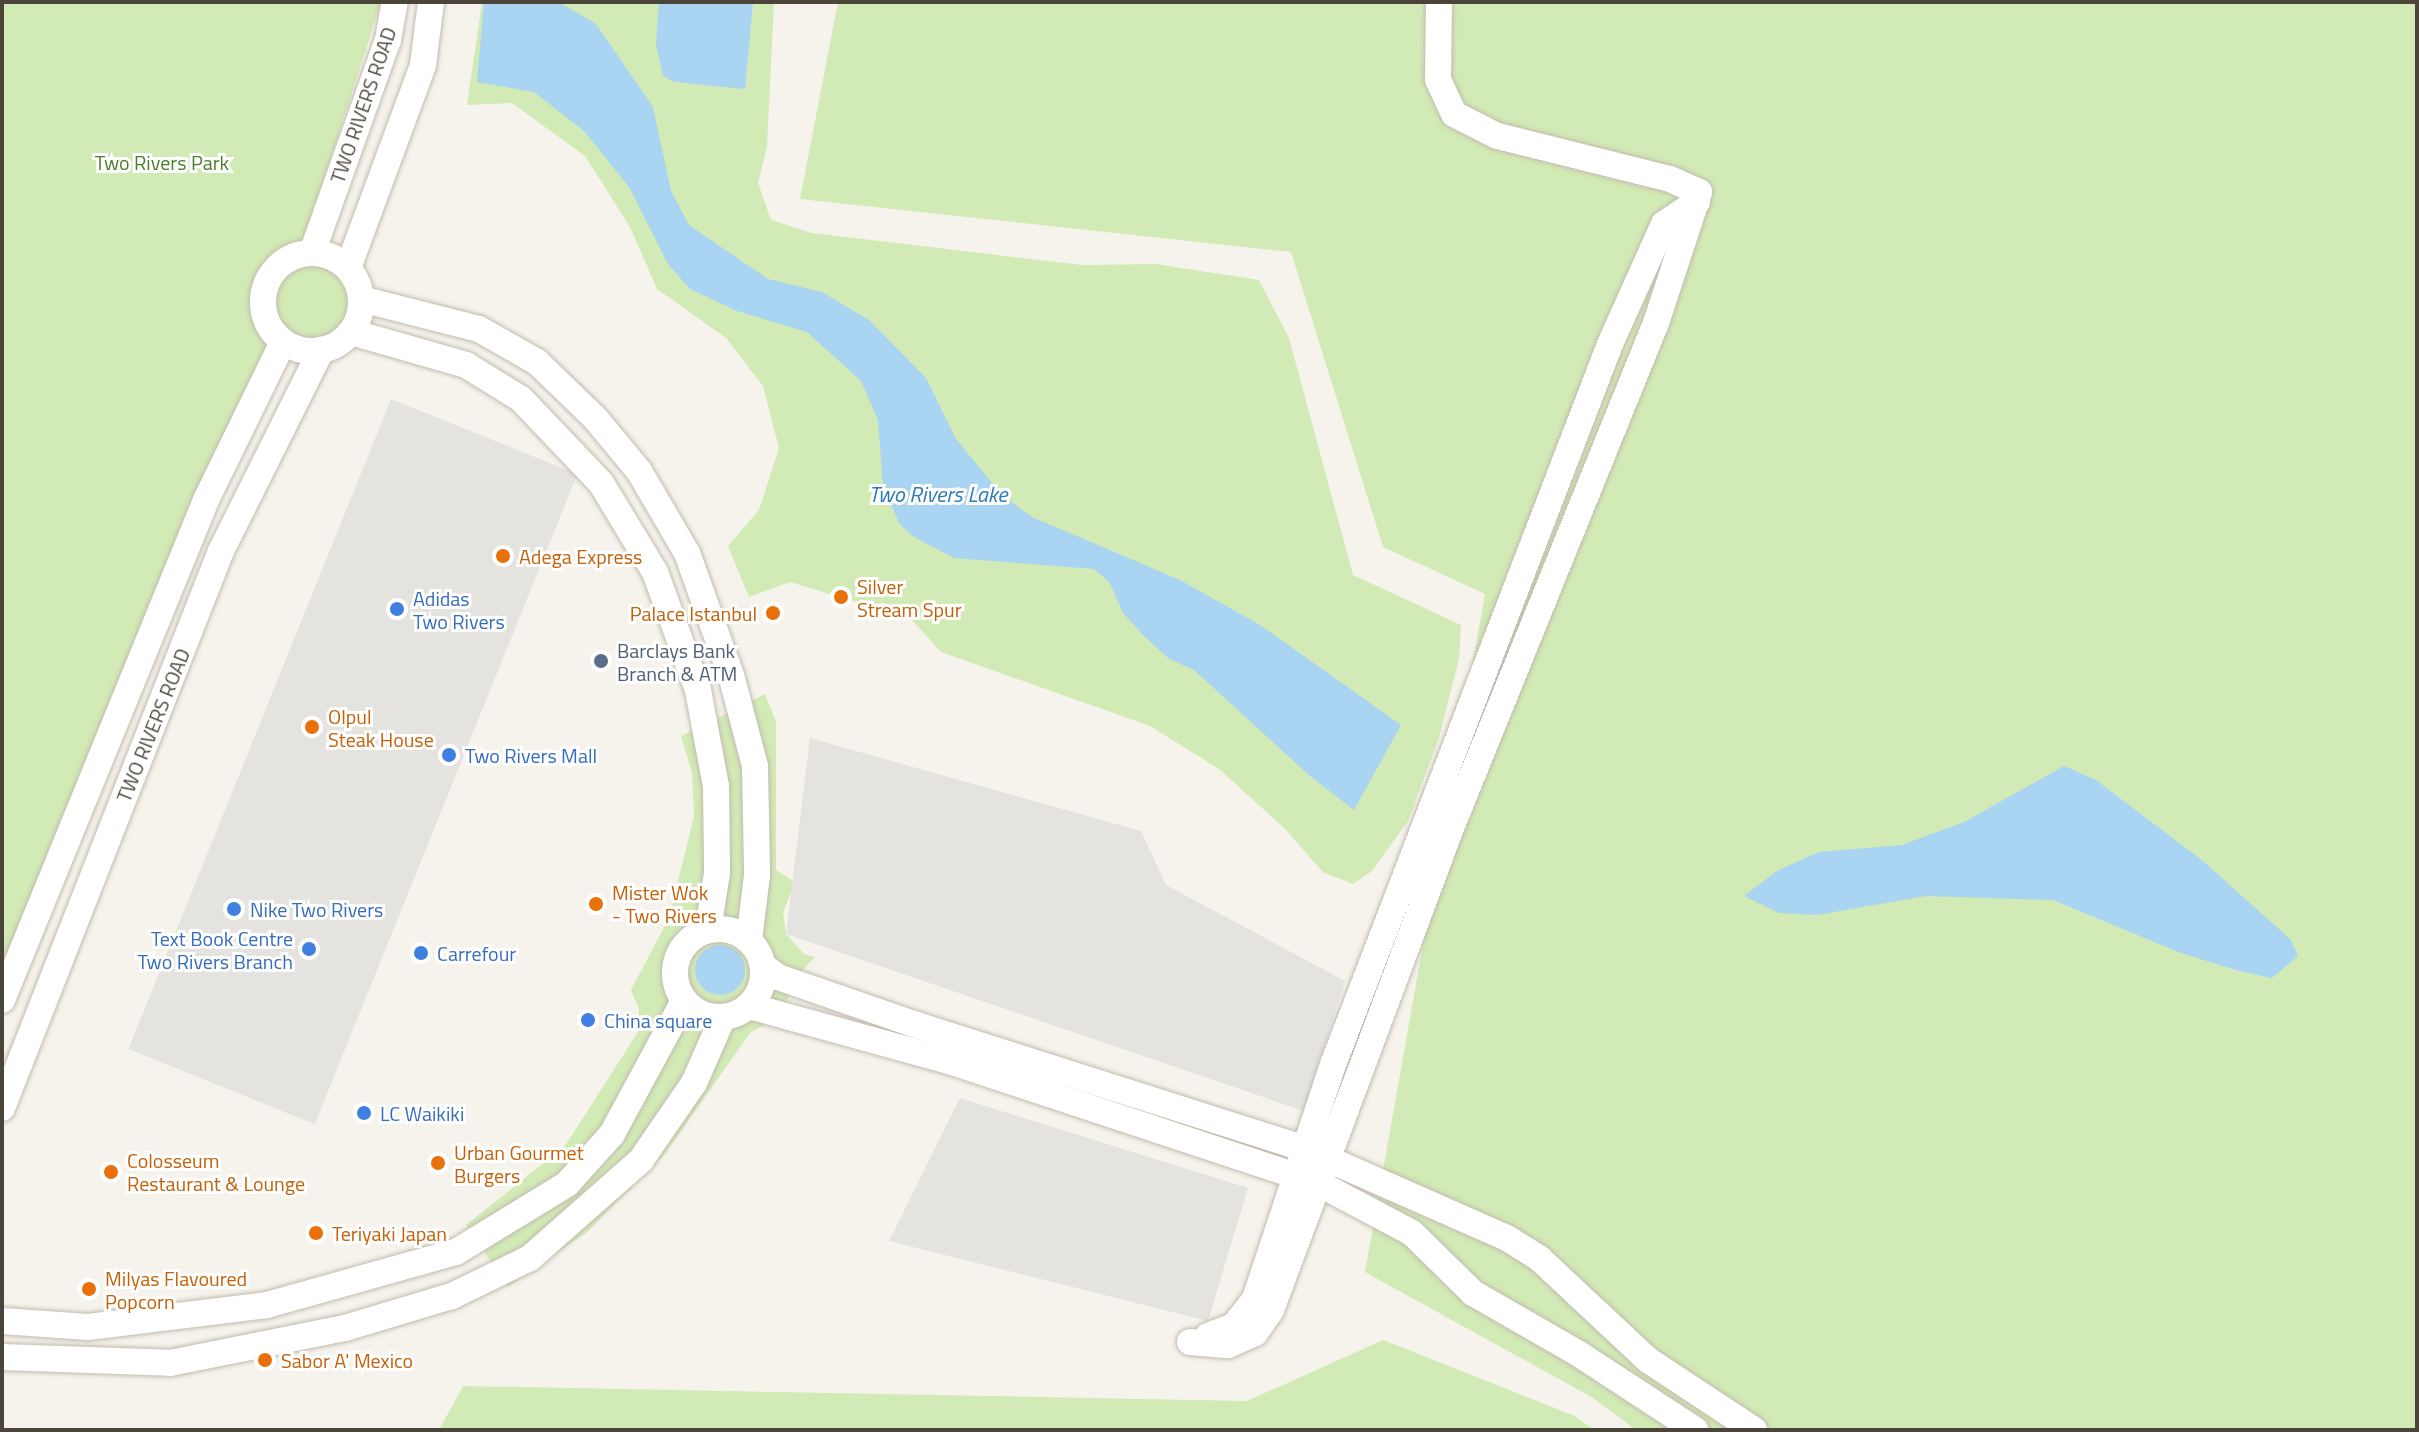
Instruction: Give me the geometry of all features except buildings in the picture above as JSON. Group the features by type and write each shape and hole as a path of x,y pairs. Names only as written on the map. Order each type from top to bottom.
{"street":[{"name":"TWO RIVERS ROAD","path":"312,253 388,40 395,2"},
{"name":"TWO RIVERS ROAD","path":"348,268 423,65 431,2"},
{"path":"1306,1179 1271,1310 1255,1333 1228,1345 1190,1342 1234,1326 1255,1299 1317,1153 1392,908 1646,253 1664,224 1697,202 1699,192 1688,185 1497,136 1454,114 1438,79 1439,2"},
{"path":"312,253 348,268 361,299 351,332 321,350 301,350 283,342 268,325 263,294 275,268 312,253"},
{"path":"361,299 479,329 537,362 595,418 639,471 687,553 731,675 755,766 757,875 749,941"},
{"path":"351,332 466,365 521,399 601,483 655,572 698,690 716,786 717,873 708,930"},
{"name":"TWO RIVERS ROAD","path":"2,1000 206,500 283,342"},
{"name":"TWO RIVERS ROAD","path":"2,1108 10,1062 221,551 321,350"},
{"path":"1695,1430 1579,1354 1473,1293 1412,1233 1306,1179 952,1062 749,1006 723,1017 695,1011 684,1001 674,974 677,959 684,946 708,930 723,929 749,941 763,966 778,977 917,1025 1317,1153 1507,1238 1540,1259 1648,1360 1754,1430"},
{"path":"749,1006 763,980 763,966"},
{"path":"2,1321 88,1327 267,1305 456,1252 567,1184 612,1134 684,1001"},
{"path":"2,1357 170,1363 345,1328 452,1296 530,1258 641,1160 694,1083 723,1017"}],"green space":[{"name":"Two Rivers Park","path":"2,2 381,2 297,263 324,262 342,273 352,292 352,313 340,331 322,341 293,338 277,324 247,416 2,985"},
{"path":"482,2 774,2 767,147 758,183 771,220 812,233 1082,265 1156,264 1259,280 1289,338 1353,575 1461,625 1459,659 1439,738 1408,821 1372,871 1353,884 1323,872 1284,828 1219,769 1150,726 941,652 910,618 790,582 749,597 728,546 759,510 779,448 763,386 726,338 657,289 630,227 585,156 512,103 467,105"},
{"path":"838,2 2417,2 2417,1430 1636,1430 1593,1398 1365,1272 1485,594 1383,547 1291,252 800,199"},
{"path":"765,694 776,721 776,870 795,882 783,912 786,934 804,954 815,957 789,985 787,1012 750,1033 664,1155 587,1232 508,1287 466,1225 565,1146 638,1032 639,1009 631,990 669,918 694,816 692,773 681,736"},
{"path":"1383,1340 1575,1416 1594,1430 439,1430 463,1386 1247,1401"}],"shaded area":[{"path":"391,399 577,474 315,1124 128,1049"},
{"path":"810,738 1141,831 1166,885 1345,981 1304,1111 786,934"},
{"path":"960,1098 1248,1188 1208,1321 889,1241"}],"water":[{"name":"Two Rivers Lake","path":"484,2 559,2 596,24 653,107 671,191 689,225 768,279 822,292 869,320 926,378 956,439 1002,495 1032,517 1180,580 1260,625 1401,725 1354,810 1310,776 1194,670 1169,659 1144,636 1123,613 1110,583 1094,569 954,558 912,536 899,523 883,486 878,420 861,381 807,332 737,311 690,289 668,264 629,187 584,131 534,92 477,82"},
{"path":"659,2 753,2 745,89 674,82 663,76 656,44"},
{"path":"2064,766 2096,780 2203,861 2291,940 2298,956 2272,978 2239,971 2181,953 2053,900 1926,896 1817,915 1779,913 1744,896 1777,871 1819,852 1902,845 1964,822"},
{"path":"720,945 738,952 745,970 738,988 720,995 702,988 695,970 702,952"}],"place":[{"name":"Adega Express","path":"503,556"},
{"name":"Silver Stream Spur","path":"841,597"},
{"name":"Adidas Two Rivers","path":"397,609"},
{"name":"Palace Istanbul","path":"773,613"},
{"name":"Barclays Bank Branch & ATM","path":"601,661"},
{"name":"Olpul Steak House","path":"312,727"},
{"name":"Two Rivers Mall","path":"449,755"},
{"name":"Mister Wok - Two Rivers","path":"596,904"},
{"name":"Nike Two Rivers","path":"234,909"},
{"name":"Text Book Centre Two Rivers Branch","path":"309,949"},
{"name":"Carrefour","path":"421,953"},
{"name":"China square","path":"588,1020"},
{"name":"LC Waikiki","path":"364,1113"},
{"name":"Urban Gourmet Burgers","path":"438,1163"},
{"name":"Colosseum Restaurant & Lounge","path":"111,1172"},
{"name":"Teriyaki Japan","path":"316,1233"},
{"name":"Milyas Flavoured Popcorn","path":"89,1289"},
{"name":"Sabor A' Mexico","path":"265,1360"}]}
